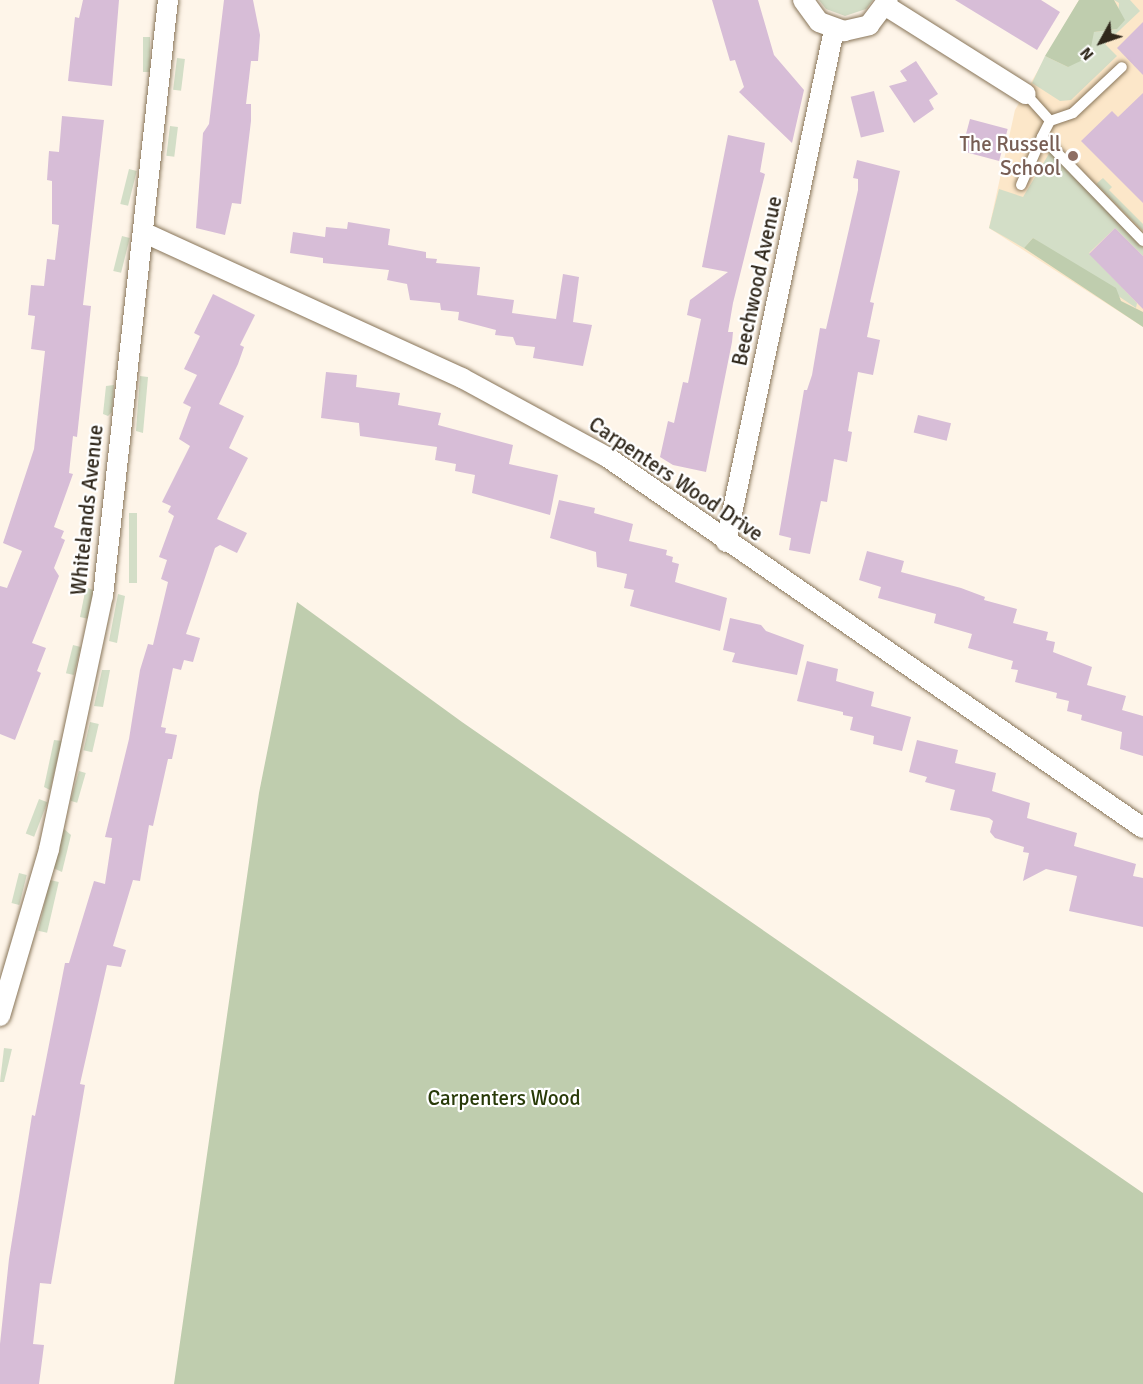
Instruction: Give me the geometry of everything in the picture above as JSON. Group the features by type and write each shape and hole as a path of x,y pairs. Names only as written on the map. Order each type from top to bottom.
{"street":[{"name":"Whitelands Avenue","path":"0,1016 49,849 103,596 145,233 168,0"},
{"path":"803,0 819,22 834,30 869,25 887,3 1026,94"},
{"name":"Beechwood Avenue","path":"726,542 834,30"},
{"name":"Carpenters Wood Drive","path":"145,233 462,378 607,457 726,542 1143,828"}],"lane":[{"path":"1021,186 1050,121 1073,113 1122,67"},
{"path":"1026,94 1050,121"},
{"path":"1042,137 1143,241"}],"shaded area":[{"name":"The Russell School","path":"1079,0 1143,0 1143,327 989,228 1015,110"}],"green space":[{"path":"819,0 873,0 866,9 845,16 826,9"},
{"path":"1079,0 1114,0 1125,20 1117,29 1094,32 1089,57 1068,67 1045,56"},
{"path":"1114,0 1130,0 1140,11 1105,44 1117,56 1071,100 1060,101 1032,83 1045,56 1068,67 1094,32 1117,29 1119,3"},
{"path":"143,37 150,37 150,72 143,72"},
{"path":"177,58 185,59 181,91 173,90"},
{"path":"170,126 178,127 174,157 166,156"},
{"path":"1050,152 1143,247 1143,256 1115,228 1089,253 1137,303 1136,308 1033,238 1024,248 989,228 999,189 1023,197"},
{"path":"129,169 137,171 128,206 120,204"},
{"path":"1103,178 1112,187 1109,190 1143,224 1143,231 1096,184"},
{"path":"122,236 130,238 121,273 113,271"},
{"path":"1033,238 1116,288 1121,301 1143,312 1143,327 1024,248"},
{"path":"140,376 148,377 143,433 136,431"},
{"path":"114,385 112,412 108,416 103,414 106,386"},
{"path":"129,513 137,513 137,583 129,583"},
{"path":"86,587 93,590 89,619 80,617"},
{"path":"118,594 125,596 117,643 109,641"},
{"name":"Carpenters Wood","path":"297,602 462,722 1143,1193 1143,1384 174,1384 259,793"},
{"path":"73,645 81,647 74,675 66,673"},
{"path":"102,670 110,670 103,707 94,706"},
{"path":"90,722 99,724 92,752 83,750"},
{"path":"54,740 62,741 50,790 44,787"},
{"path":"79,771 86,773 77,803 70,801"},
{"path":"39,799 47,802 34,837 26,834"},
{"path":"64,829 71,835 62,872 53,868"},
{"path":"19,873 27,875 19,905 12,903"},
{"path":"50,880 59,882 47,933 38,931"},
{"path":"4,1048 12,1049 4,1082 0,1082"}],"building":[{"path":"83,0 119,0 112,86 68,81 75,17 79,18"},
{"path":"224,0 253,0 260,35 258,61 251,61 246,104 251,104 251,121 241,204 232,203 225,235 196,228 203,133 209,124"},
{"path":"712,0 758,0 774,55 804,90 792,143 739,92 744,87 735,60 730,61"},
{"path":"955,0 1041,0 1060,12 1037,50"},
{"path":"1143,22 1143,75 1117,48"},
{"path":"916,61 938,94 929,100 934,109 914,123 889,86 907,81 900,71"},
{"path":"874,91 884,132 861,138 851,97"},
{"name":"The Russell School","path":"1143,93 1143,203 1081,141 1112,111 1118,117"},
{"path":"62,116 104,120 83,305 91,306 77,437 73,436 69,473 73,474 54,527 64,531 61,538 65,540 54,568 59,576 32,643 46,648 37,671 41,673 15,740 0,734 0,586 7,588 22,551 3,543 34,449 45,351 31,349 35,316 28,315 31,285 44,286 47,259 55,260 59,225 52,224 52,181 47,180 49,151 59,152"},
{"path":"970,119 1008,129 999,161 961,151"},
{"path":"728,135 765,143 760,172 765,174 733,303 728,332 733,332 732,342 706,472 673,465 660,457 668,421 674,423 683,382 688,383 701,319 687,315 690,300 728,272 702,267"},
{"path":"857,160 900,171 870,302 874,303 867,337 880,340 873,375 858,372 848,431 852,432 847,462 834,459 827,502 821,501 810,554 789,550 791,538 779,535 804,390 807,390 812,375 820,328 826,329 858,190 858,179 853,178"},
{"path":"348,222 390,229 388,245 426,252 426,258 437,259 436,263 480,267 477,295 514,300 512,313 556,319 563,274 579,277 573,322 592,325 583,366 533,358 535,347 516,345 513,337 495,335 496,330 458,320 459,312 441,310 440,303 410,300 407,284 387,280 389,270 323,263 323,258 290,253 293,232 325,237 326,227 347,229"},
{"path":"1115,228 1143,256 1143,309 1089,254"},
{"path":"213,294 255,315 240,345 244,347 238,364 219,404 244,416 229,448 248,458 217,519 247,533 237,553 220,545 215,548 186,634 200,638 193,662 184,660 181,670 173,668 161,727 166,728 165,733 177,735 172,759 168,759 153,826 149,825 140,881 133,880 113,946 126,950 121,967 107,965 80,1084 85,1085 51,1284 40,1283 33,1344 44,1345 39,1384 0,1384 0,1344 9,1259 32,1115 35,1116 65,963 69,963 94,881 105,884 112,838 105,837 129,739 140,670 148,644 153,645 168,582 161,579 167,560 159,557 174,516 168,512 171,506 162,502 190,446 179,439 191,407 183,403 197,375 184,369 200,336 194,333"},
{"path":"326,372 357,375 356,387 400,393 398,405 441,413 438,425 513,445 509,464 558,475 550,515 472,493 475,475 455,471 456,464 435,460 437,447 360,436 359,423 321,418"},
{"path":"918,415 951,423 947,441 914,432"},
{"path":"559,500 595,508 594,513 633,524 629,541 667,550 666,555 673,557 672,562 679,564 675,582 727,598 720,631 630,606 634,590 624,588 627,574 597,567 596,552 550,538"},
{"path":"867,551 904,561 901,572 961,588 985,597 984,600 1017,609 1013,623 1048,632 1046,640 1055,642 1053,652 1092,667 1087,685 1126,696 1122,710 1143,716 1143,756 1120,749 1122,732 1081,720 1082,715 1067,711 1069,701 1056,698 1057,693 1015,682 1018,670 1011,669 1013,661 968,648 972,634 934,623 936,614 878,598 881,587 859,580"},
{"path":"730,618 761,625 766,631 804,645 797,675 732,662 735,653 723,650"},
{"path":"807,661 838,669 836,681 874,692 871,706 911,717 902,751 873,744 874,736 850,730 853,717 843,715 843,712 797,701"},
{"path":"917,740 958,750 955,763 996,773 992,791 1030,803 1027,818 1077,833 1074,846 1136,864 1133,876 1143,878 1143,927 1069,911 1077,876 1046,869 1023,881 1029,853 1023,852 1024,847 995,838 990,832 993,821 989,818 950,810 955,790 925,782 927,777 909,772"}],"place":[{"name":"The Russell School","path":"1073,156"}]}
